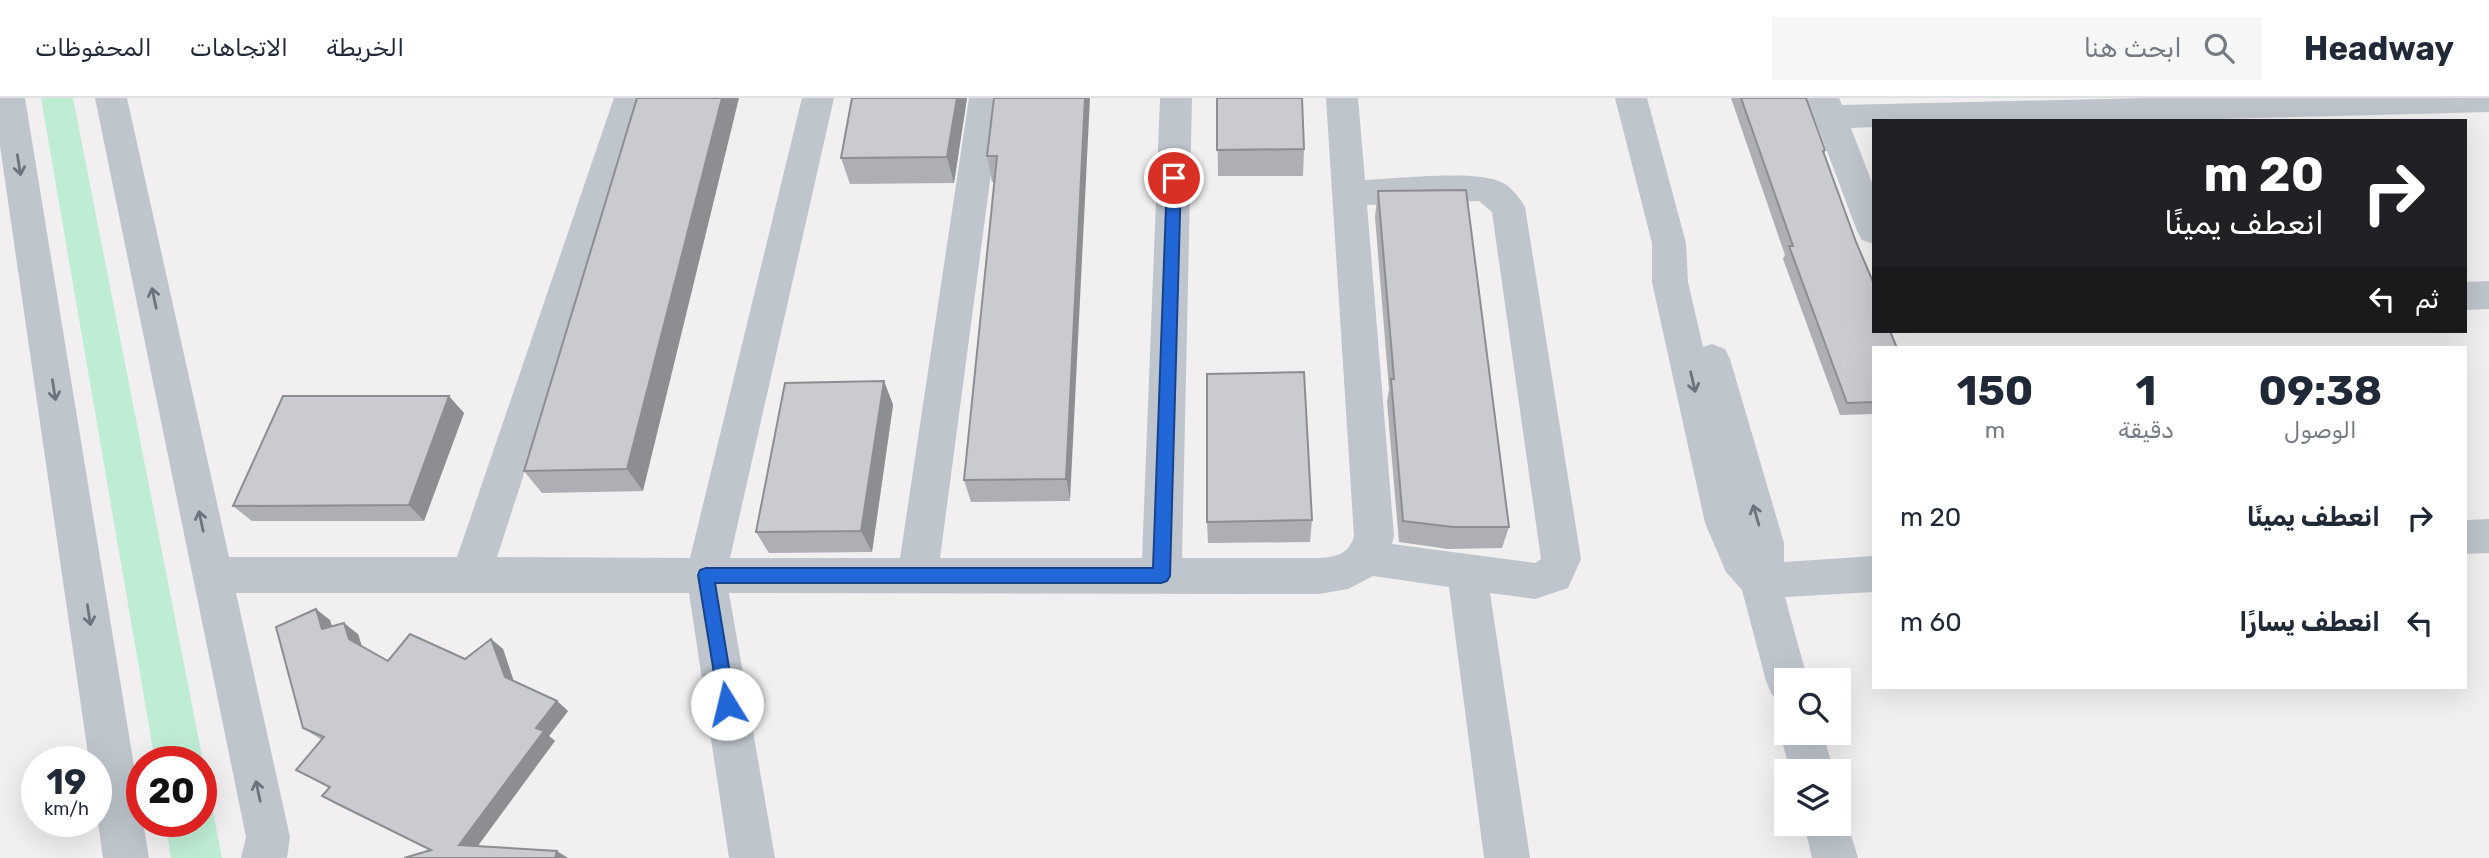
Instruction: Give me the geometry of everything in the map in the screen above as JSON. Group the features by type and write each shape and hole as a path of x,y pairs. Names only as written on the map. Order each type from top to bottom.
{"street":[{"path":"9,98 126,858"},
{"path":"111,98 268,836 264,858"},
{"path":"471,575 630,98"},
{"path":"751,858 706,575 818,98"},
{"path":"917,576 985,98"},
{"path":"1161,576 1176,98"},
{"path":"212,575 1333,576 1347,573 1367,558 1374,536 1342,98"},
{"path":"1631,98 1669,243 1670,282 1725,523 1740,561 1760,581 1783,668"},
{"path":"1872,226 1826,108 2489,101"},
{"path":"1349,193 1479,189 1492,192 1508,207 1561,559 1554,575 1545,580 1367,558"},
{"path":"2467,296 2489,295"},
{"path":"2467,537 2489,536"},
{"path":"1467,572 1507,858"},
{"path":"1760,581 1872,574"},
{"path":"1829,836 1835,858"}],"green space":[{"path":"41,98 73,98 200,746 152,746"},
{"path":"217,832 222,858 171,858 168,837 217,837"}],"building":[{"path":"637,98 722,98 627,469 524,471"},
{"path":"852,98 957,98 947,157 841,158"},
{"path":"994,98 1085,98 1066,479 964,480 997,156 987,156"},
{"path":"1217,98 1302,98 1304,149 1217,150"},
{"path":"1741,98 1806,98 1856,242 1872,279 1872,333 1891,333 1896,346 1872,346 1872,402 1847,403 1789,246 1793,246"},
{"path":"1466,190 1509,527 1453,527 1403,521 1378,191"},
{"path":"1304,372 1312,520 1207,522 1207,374"},
{"path":"884,381 861,531 756,532 785,383"},
{"path":"283,396 449,396 409,505 233,506"},
{"path":"316,609 322,629 344,623 349,639 388,661 410,634 465,659 491,639 505,677 557,701 536,728 544,731 459,845 557,851 555,858 404,858 431,850 322,796 330,787 296,770 324,737 303,728 276,627"}],"route":[{"path":"727,704 706,575 1161,576 1174,178"}]}
